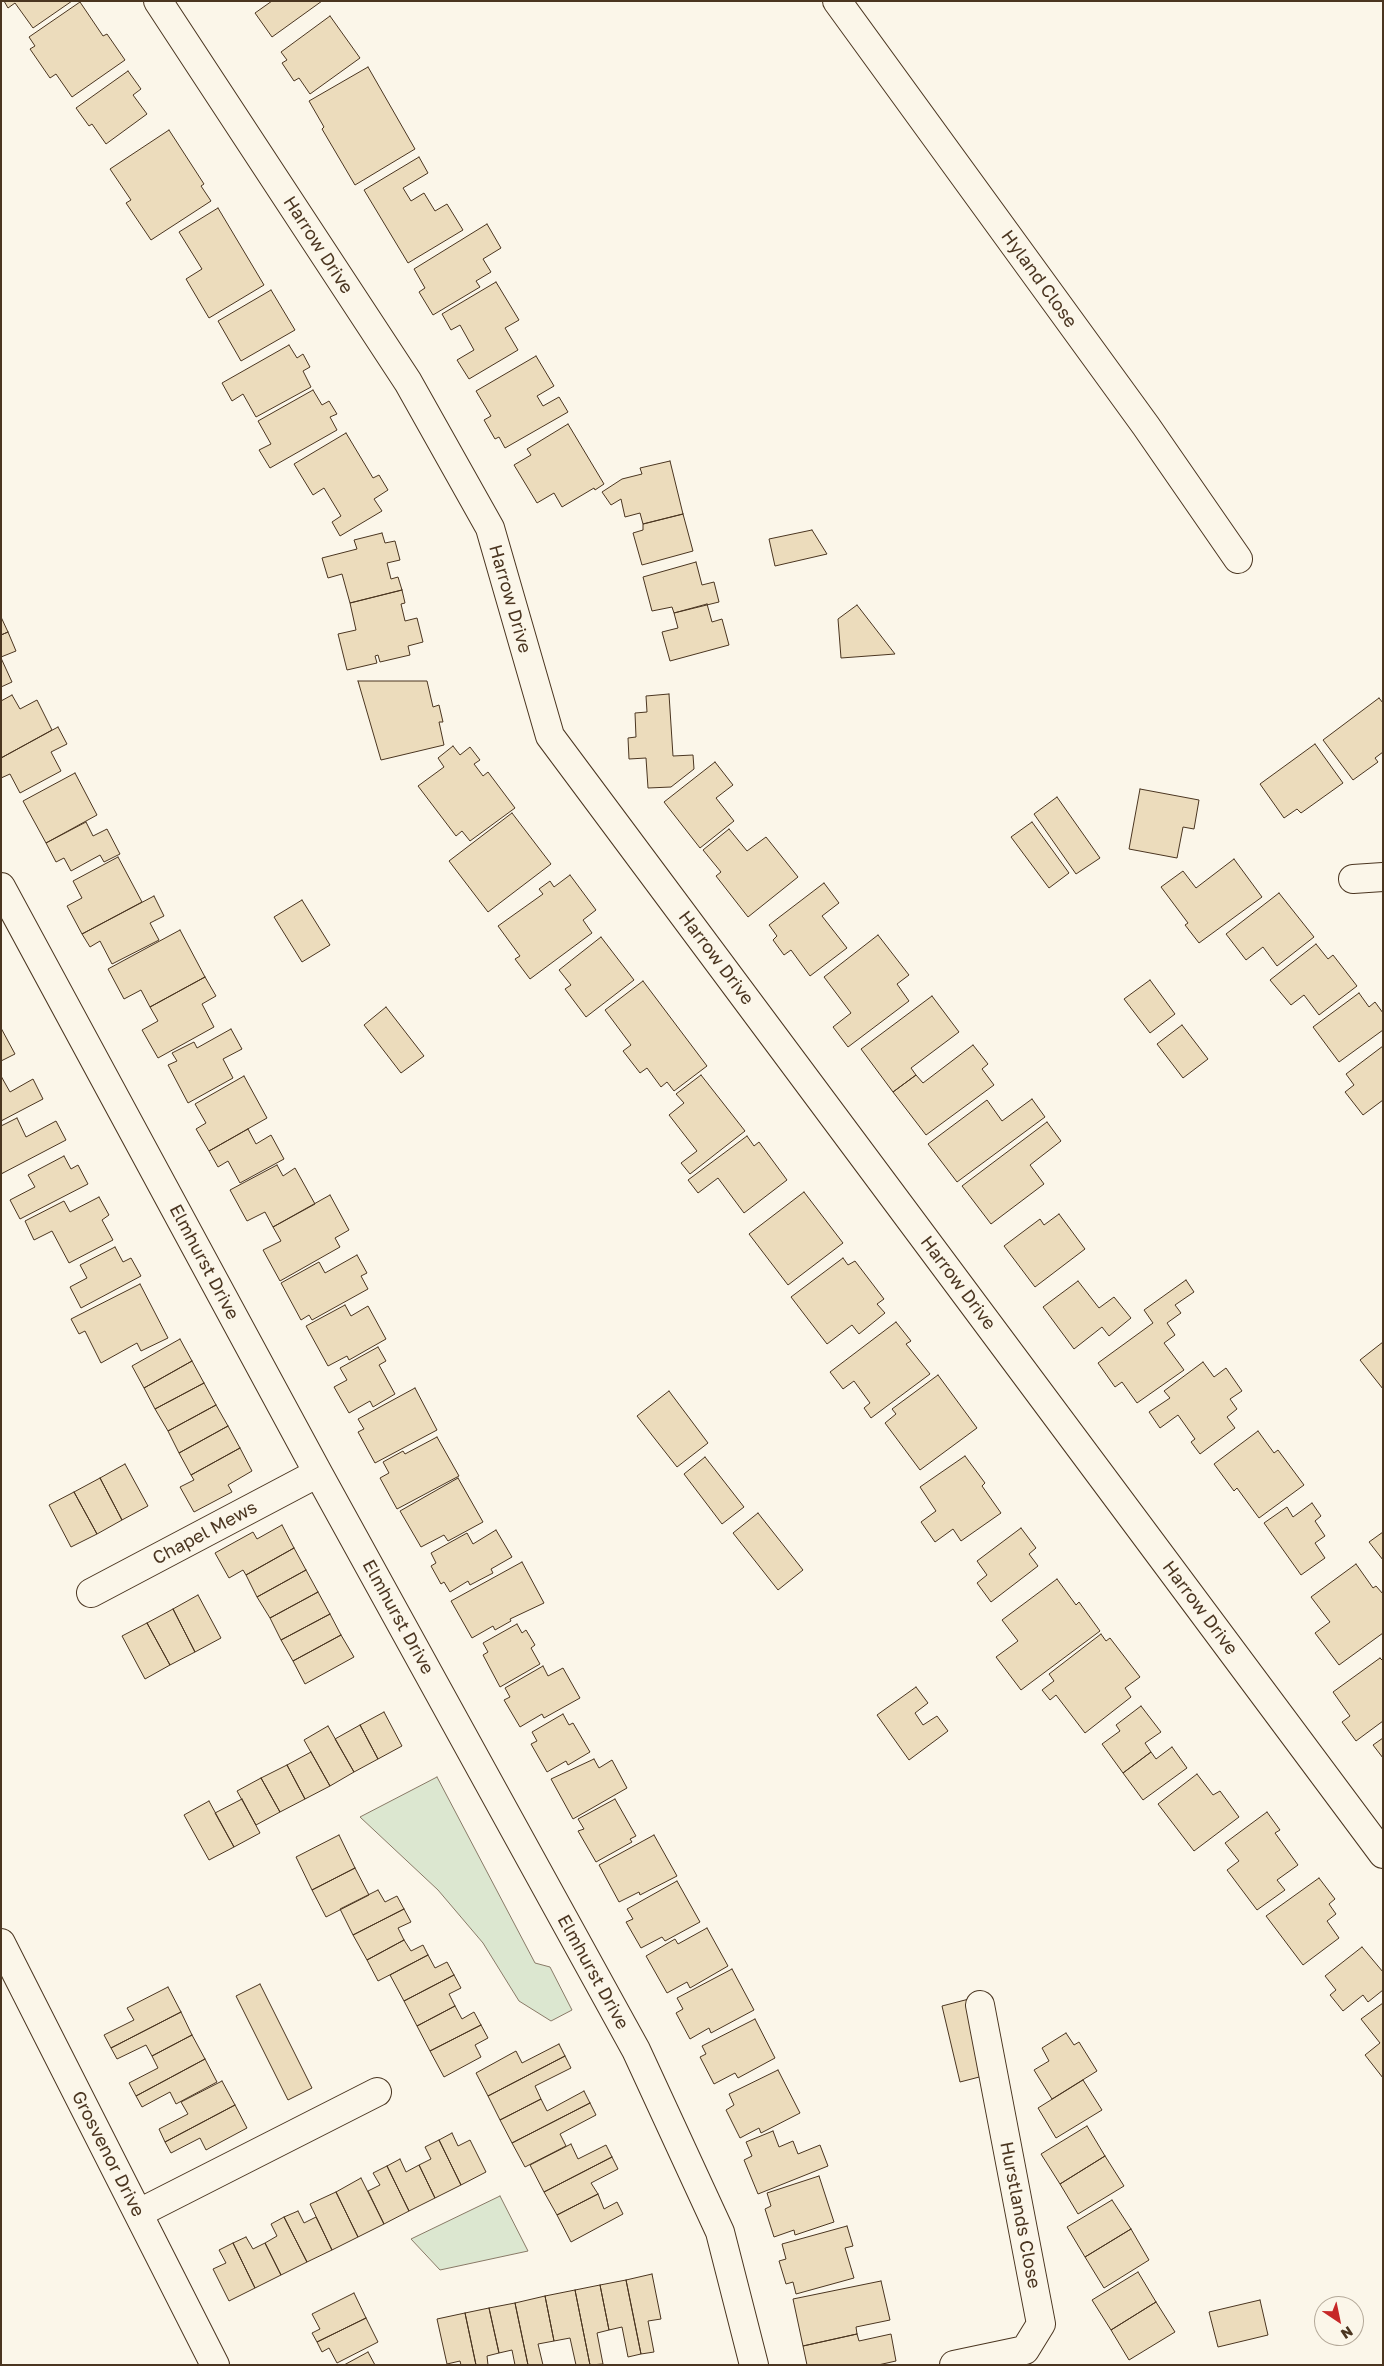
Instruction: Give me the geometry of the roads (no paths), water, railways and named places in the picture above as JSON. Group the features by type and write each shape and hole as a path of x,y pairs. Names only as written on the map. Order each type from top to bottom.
{"street":[{"name":"Harrow Drive","path":"158,1 408,382 490,528 550,736 1383,1854"},
{"name":"Hyland Close","path":"837,1 1146,426 1238,559"},
{"path":"1353,878 1383,877"},
{"name":"Elmhurst Drive","path":"1,887 318,1473 636,2050 720,2232 754,2365"},
{"name":"Chapel Mews","path":"91,1593 318,1473"},
{"name":"Grosvenor Drive","path":"1,1943 215,2365"},
{"name":"Hurstlands Close","path":"954,2365 1026,2350 1041,2324 980,2006"},
{"path":"139,2213 377,2092"}]}
